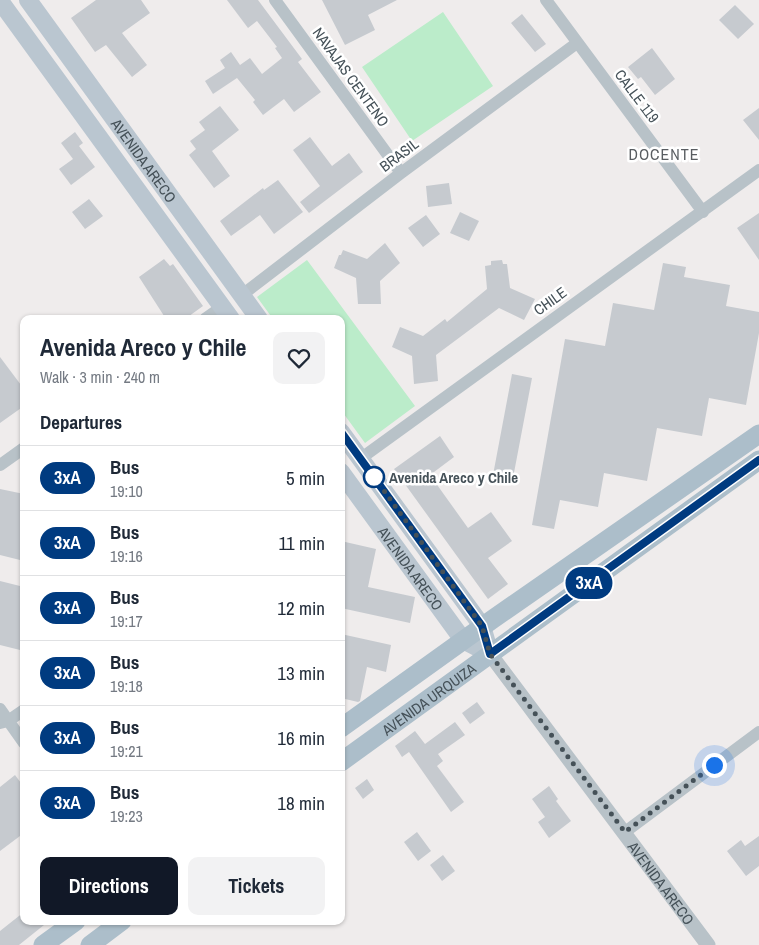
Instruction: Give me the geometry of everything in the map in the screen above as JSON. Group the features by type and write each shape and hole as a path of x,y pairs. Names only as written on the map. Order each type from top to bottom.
{"main road":[{"name":"AVENIDA ARECO","path":"28,0 256,315"},
{"name":"AVENIDA ARECO","path":"0,1 226,313"},
{"name":"AVENIDA URQUIZA","path":"345,725 482,626 759,434"},
{"name":"AVENIDA ARECO","path":"345,438 482,626 490,654"},
{"name":"AVENIDA URQUIZA","path":"345,759 759,460"},
{"name":"AVENIDA ARECO","path":"345,478 463,640 490,654"},
{"path":"43,945 70,925"},
{"path":"90,945 117,925"}],"street":[{"name":"NAVAJAS CENTENO","path":"275,0 401,173"},
{"name":"CALLE 119","path":"546,0 703,212"},
{"name":"BRASIL","path":"242,295 401,173 577,43"},
{"name":"CHILE","path":"360,459 759,170"},
{"path":"0,465 20,451"},
{"name":"AVENIDA ARECO","path":"490,654 708,945"},
{"path":"0,709 4,722 20,739"},
{"path":"4,722 20,712"},
{"path":"625,832 759,732"}],"green space":[{"path":"443,12 493,86 412,141 362,67"},
{"path":"307,260 415,406 365,443 345,416 345,315 270,315 257,297"}],"building":[{"path":"96,0 141,0 150,13 122,33 147,65 132,77 106,45 95,52 71,18"},
{"path":"227,0 258,0 302,59 298,62 321,92 294,112 284,99 263,115 253,102 255,100 237,78 213,94 205,81 225,68 220,60 231,52 240,65 250,58 262,74 282,58 275,48 277,47 257,21 248,28"},
{"path":"322,0 397,0 368,15 375,30 345,45"},
{"path":"735,5 754,24 738,39 719,20"},
{"path":"522,14 546,44 535,52 511,23"},
{"path":"652,48 675,79 655,95 641,77 638,79 628,67"},
{"path":"220,106 239,130 212,151 230,176 214,188 189,155 196,149 190,141 205,130 199,122"},
{"path":"759,108 759,140 743,120"},
{"path":"75,132 83,143 79,146 95,167 71,185 59,169 73,159 61,143"},
{"path":"310,137 332,166 349,153 363,172 309,213 300,202 320,186 293,150"},
{"path":"278,180 303,212 274,234 260,215 231,236 220,221 263,188 264,190"},
{"path":"449,183 452,204 428,207 426,186"},
{"path":"89,199 103,216 85,229 72,212"},
{"path":"460,212 479,221 469,241 450,233"},
{"path":"759,213 759,260 737,228"},
{"path":"426,215 440,234 423,247 408,228"},
{"path":"385,243 400,263 380,281 381,304 358,304 356,278 334,268 339,255 341,255 343,250 367,259"},
{"path":"164,259 170,266 173,264 203,306 191,315 163,315 139,277"},
{"path":"502,260 503,264 507,264 510,288 535,299 524,320 499,308 436,355 438,381 414,384 412,356 392,347 400,327 423,336 445,319 447,322 487,289 485,266 491,265 491,261"},
{"path":"663,263 686,267 684,277 730,285 726,306 759,312 759,333 746,405 709,398 702,436 657,428 647,481 604,473 598,507 560,500 554,529 532,525 565,339 605,346 613,303 654,310"},
{"path":"0,357 20,384 20,409 0,423"},
{"path":"512,374 532,378 513,478 493,475"},
{"path":"440,436 454,457 430,475 468,528 491,512 512,541 488,558 508,584 488,599 394,469"},
{"path":"0,489 20,493 20,560 0,555"},
{"path":"345,542 376,549 368,587 415,597 410,623 345,609"},
{"path":"0,581 20,586 20,650 0,645"},
{"path":"345,635 391,645 386,672 367,667 360,701 345,699"},
{"path":"477,702 485,713 470,724 462,713"},
{"path":"455,722 465,735 438,754 443,761 437,766 464,802 451,812 409,752 402,757 395,746 415,731 425,744"},
{"path":"15,775 20,782 20,836 0,851 0,787"},
{"path":"367,779 374,790 363,799 355,788"},
{"path":"549,786 558,799 556,801 571,821 549,838 538,822 545,817 532,799"},
{"path":"417,832 431,851 418,861 404,842"},
{"path":"759,836 759,866 746,876 727,851 741,840 745,846"},
{"path":"443,855 455,871 442,881 430,865"},
{"path":"20,915 20,925 44,925 19,945 0,945 0,931"}],"bus line":[{"name":"3xA","path":"345,438 482,626 490,654 759,460"}],"place":[{"name":"Avenida Areco y Chile","path":"374,477"}],"district":[{"name":"DOCENTE","path":"664,154"}],"route":[{"path":"374,477 482,626 490,654 625,832 714,765"}]}
